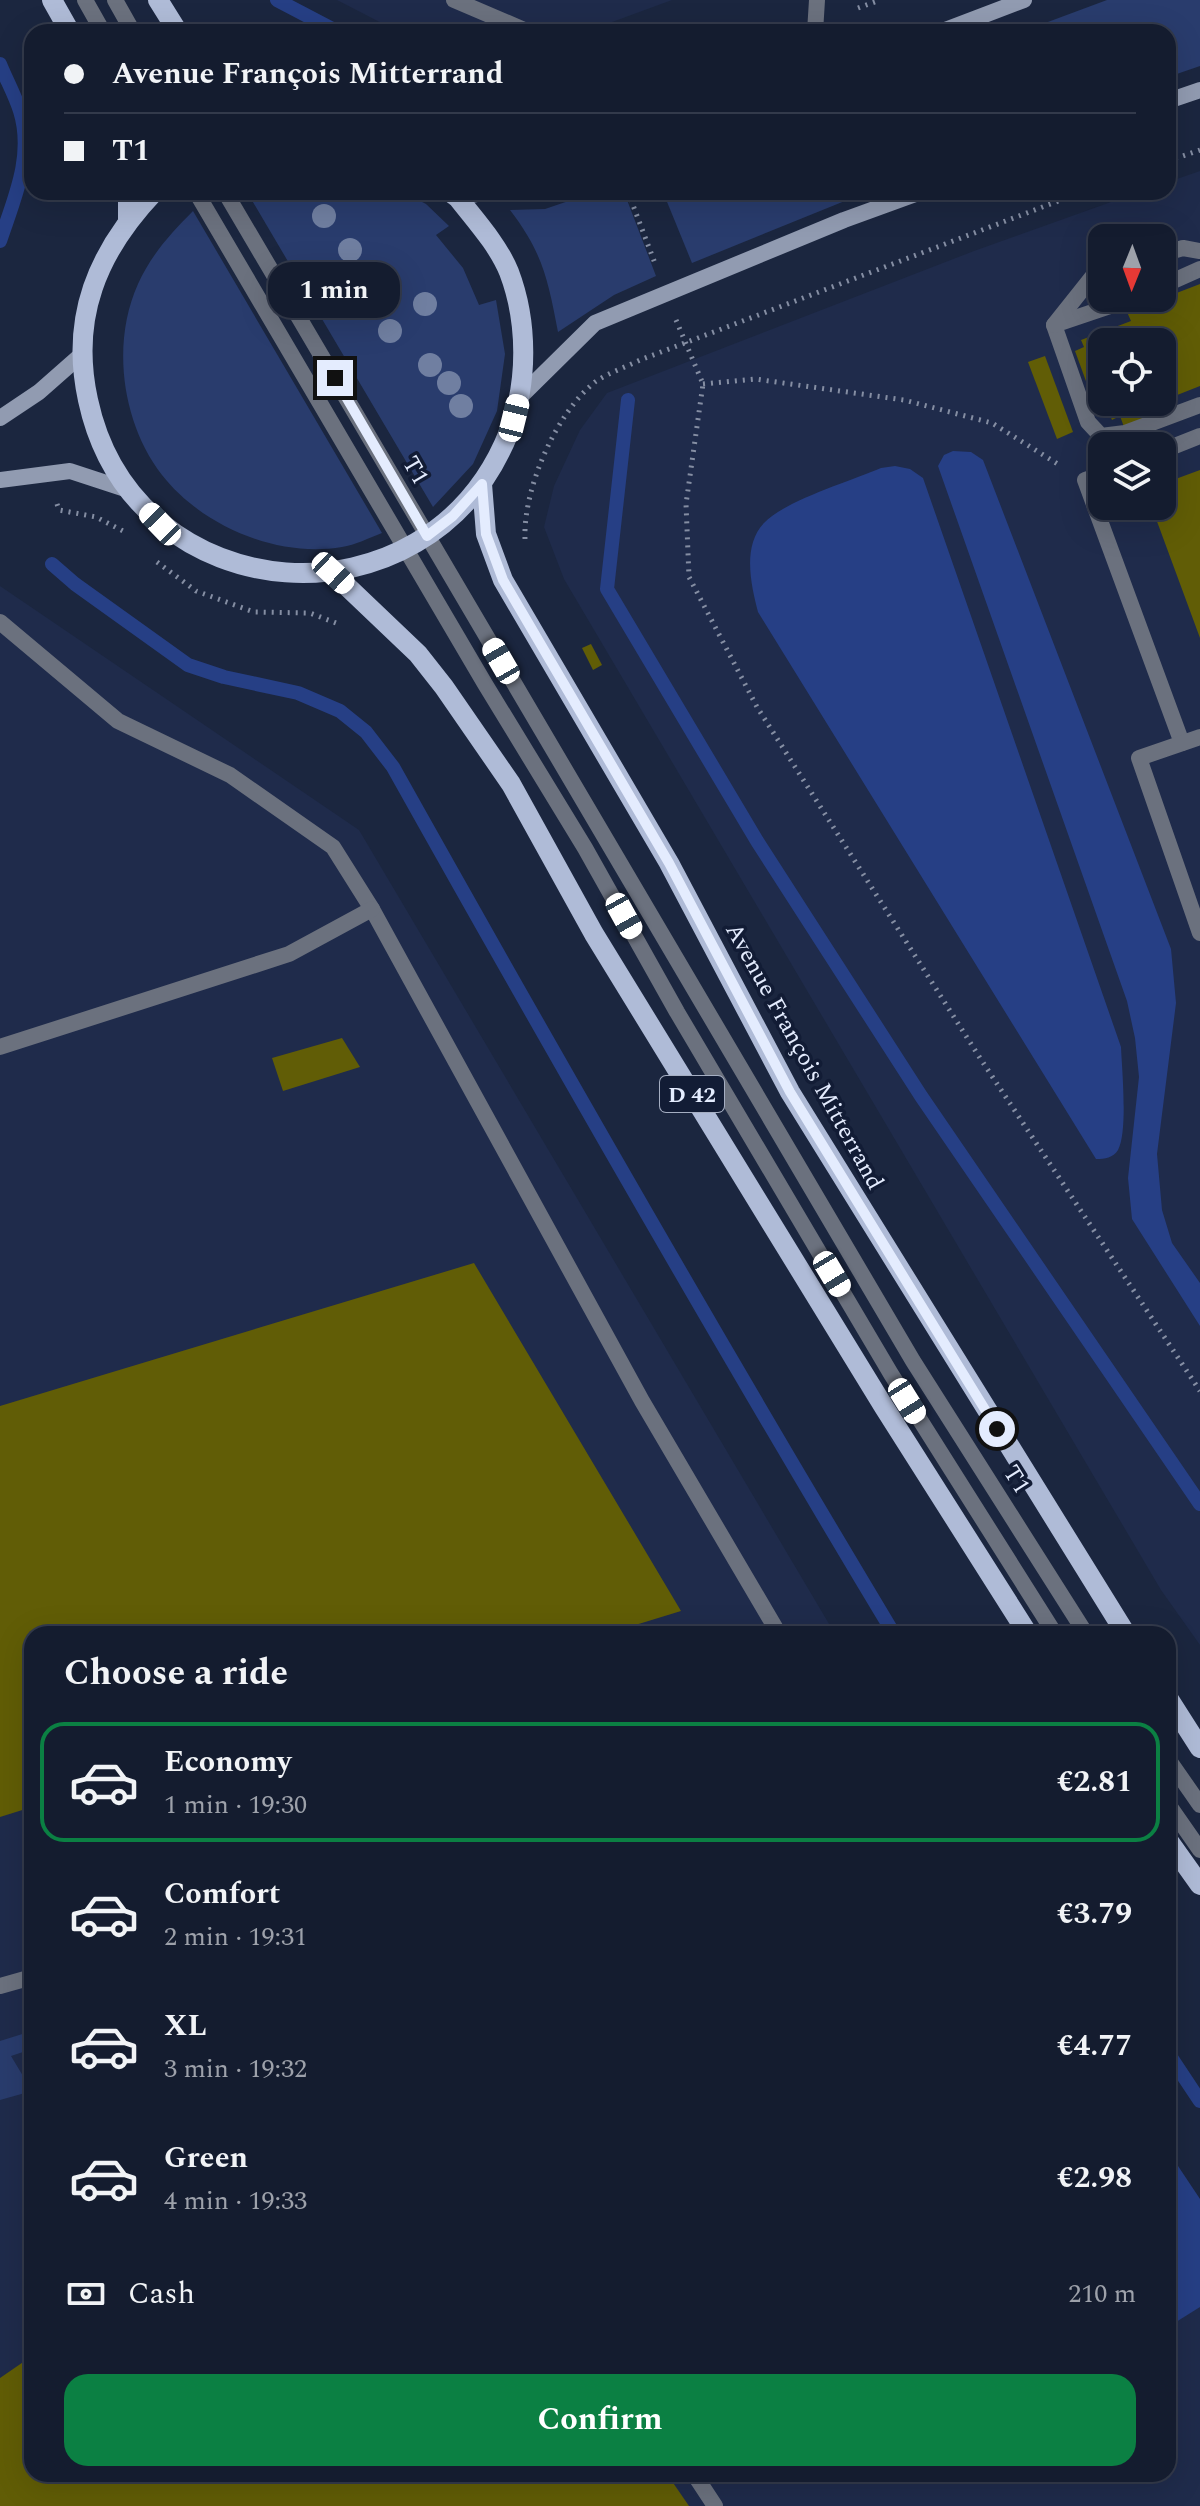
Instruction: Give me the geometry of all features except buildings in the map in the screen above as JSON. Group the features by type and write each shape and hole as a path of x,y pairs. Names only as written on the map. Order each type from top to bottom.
{"main road":[{"path":"52,0 66,24"},
{"path":"158,0 173,24"},
{"path":"961,24 1024,0"},
{"path":"1176,98 1200,90"},
{"path":"128,200 128,219"},
{"path":"146,200 128,219 107,251 96,275 84,321 82,372 95,430 128,490 160,524 199,549 227,561 286,574 333,573 370,564 407,549 453,516 482,484 502,449 519,398 523,336 509,272 497,249 458,200"},
{"path":"519,398 595,323 665,292 901,200"},
{"path":"0,418 39,392 81,355"},
{"path":"0,480 70,471 128,490"},
{"name":"Avenue François Mitterrand","path":"482,484 486,534 503,580 669,863 790,1092 1121,1626"},
{"name":"D 42","path":"333,573 418,654 511,784 594,934 884,1407 1023,1626"},
{"path":"1176,1710 1200,1748"},
{"path":"1176,1851 1200,1885"}],"lane":[{"path":"85,0 98,24"},
{"path":"115,0 128,24"},
{"path":"454,0 510,24"},
{"path":"816,24 817,0"},
{"name":"T1","path":"201,200 585,848 677,1012 891,1374 1050,1626"},
{"name":"T1","path":"230,200 913,1361 1081,1626"},
{"path":"1176,250 1200,251"},
{"path":"1176,280 1200,269"},
{"path":"1054,325 1088,282"},
{"path":"1054,325 1093,312"},
{"path":"1054,325 1088,422 1101,436 1125,433 1200,405"},
{"path":"1176,445 1200,436"},
{"path":"1088,479 1085,480 1182,743"},
{"path":"0,622 118,721 230,775 333,847 372,909 642,1401 774,1626"},
{"path":"1200,737 1139,758 1200,933"},
{"path":"0,1047 289,954 372,909"},
{"path":"1176,1770 1200,1805"},
{"path":"1176,1816 1200,1850"},
{"path":"0,1986 24,1979"},
{"path":"699,2482 715,2506"}],"path":[{"path":"858,8 880,0"},
{"path":"1176,158 1200,150"},
{"path":"631,200 665,292"},
{"path":"503,580 527,565 525,534 532,483 564,416 596,382 640,360 1059,200"},
{"path":"685,344 703,384 686,504 689,577 757,707 980,1058 1200,1391"},
{"path":"703,384 755,379 904,400 992,423 1085,480"},
{"path":"43,473 59,510 96,517 121,529 131,539"},
{"path":"151,558 196,591 254,612 310,613 340,624"}],"shaded area":[{"path":"337,0 672,0 607,24 384,24"},
{"path":"1107,0 1200,0 1200,66 1176,74 1176,24 1042,24"},
{"path":"1200,171 1200,1645 1161,1590 564,579 544,527 554,486 580,430 607,393 974,251 1117,200 1176,200 1176,179"},
{"path":"252,200 418,200 449,226 436,235 463,268 479,305 496,300 505,354 497,411 473,464 433,507"},
{"path":"571,200 627,200 656,276 614,295 558,332 543,268 530,240 510,210 545,209"},
{"path":"666,200 847,200 692,263"},
{"path":"193,211 382,533 347,546 317,549 292,548 243,534 219,523 179,493 148,454 130,408 125,382 125,332 130,307 143,273 162,245"},
{"path":"953,451 971,452 983,460 1171,949 1176,1003 1157,1154 1162,1210 1172,1243 1200,1283 1200,1326 1132,1219 1128,1178 1139,1077 1127,1001 938,466 944,455"},
{"path":"895,466 910,469 923,478 1121,1047 1123,1129 1118,1150 1108,1158 1096,1159 758,612 750,566 753,543 764,523 802,499 881,468"},
{"path":"0,586 359,830 830,1626 24,1626 24,2482 1176,2482 1176,2163 1200,2199 1200,2506 0,2506"},
{"path":"24,2034 24,2052 11,2056 24,2078 24,2093 0,2100 0,2041"},
{"path":"1176,2163 1200,2199 1200,2307 1176,2322"}],"waterway":[{"path":"277,0 323,24"},
{"path":"0,64 16,99 24,128"},
{"path":"0,241 24,161"},
{"path":"628,400 607,589 757,841 921,1096 1200,1504"},
{"path":"52,564 188,665 224,677 298,693 340,711 366,732 393,767 640,1202 889,1626"},
{"path":"1176,2065 1200,2101"}],"route":[{"path":"335,378 427,536 453,516 482,484 486,534 503,580 669,863 790,1092 997,1429"}]}
